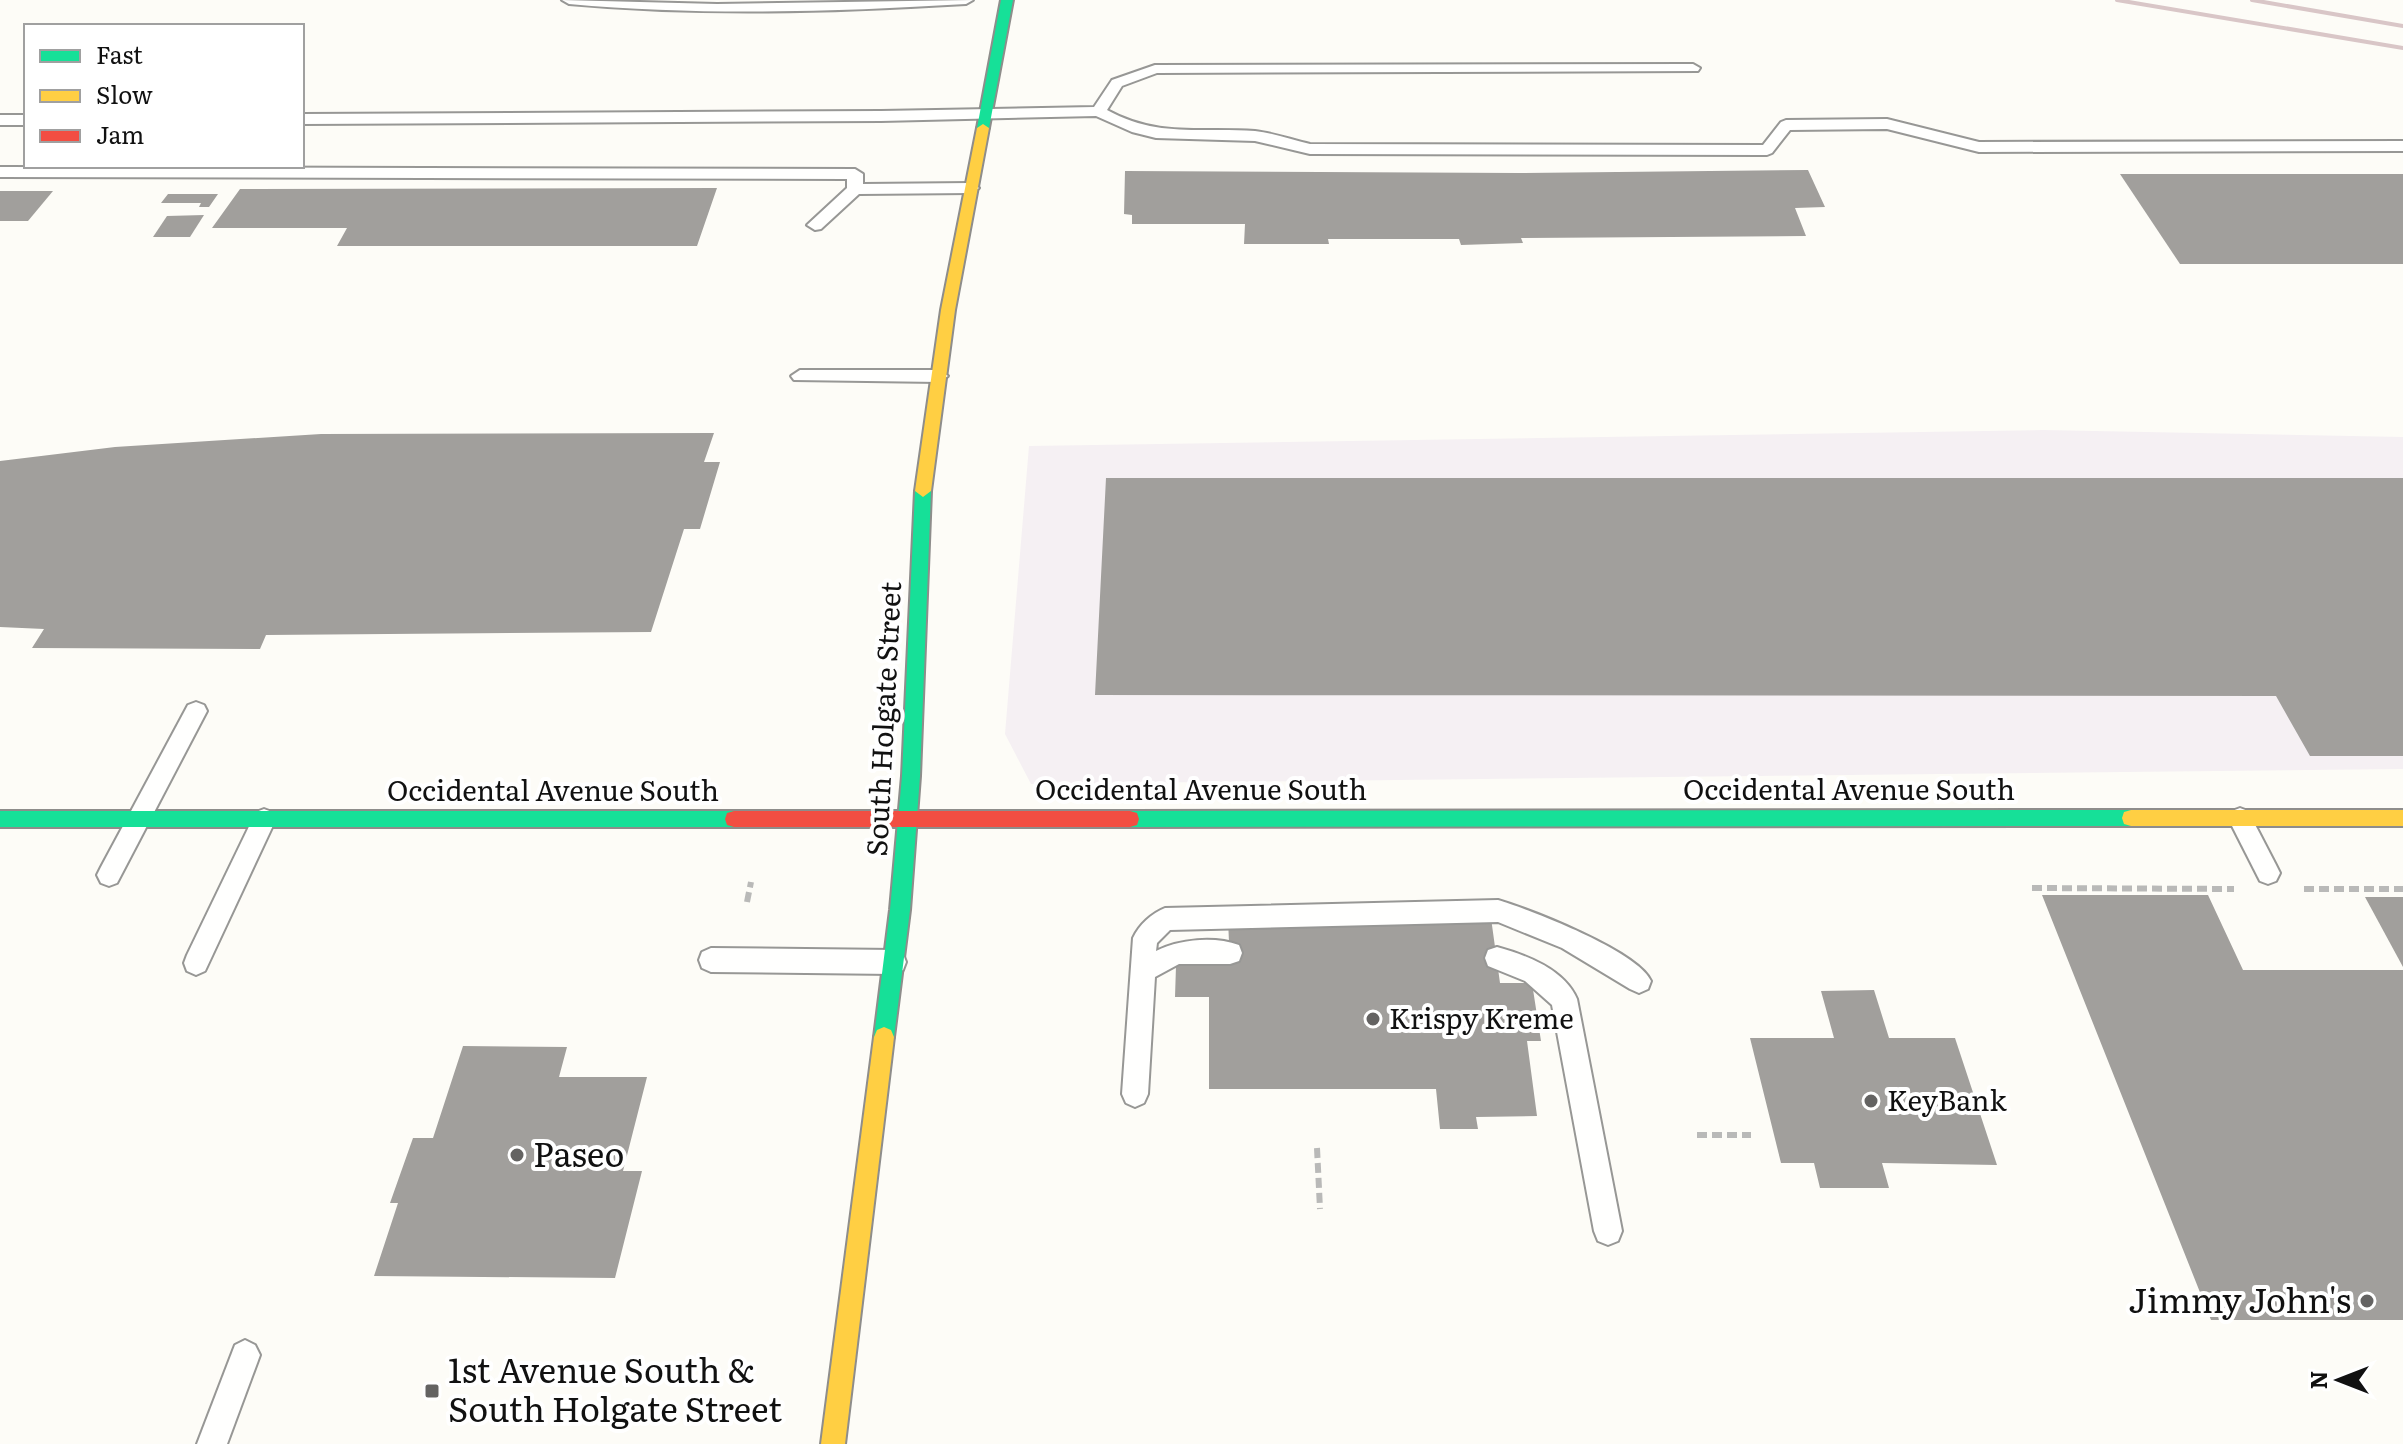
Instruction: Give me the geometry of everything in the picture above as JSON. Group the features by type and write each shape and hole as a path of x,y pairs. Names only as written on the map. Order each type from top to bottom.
{"street":[{"name":"South Holgate Street","path":"833,1444 894,962 908,819 924,476 971,188 1007,0"},
{"name":"Occidental Avenue South","path":"0,819 2403,818"}],"lane":[{"path":"569,0 651,7 828,7 966,0"},
{"path":"1099,111 1117,83 1155,69 1693,68"},
{"path":"304,119 881,116 1099,111 1122,127 1158,135 1258,136 1310,149 1767,150 1786,125 1873,124 1887,124 1979,147 2403,146"},
{"path":"0,120 24,120"},
{"path":"0,172 855,174 855,189"},
{"path":"815,225 855,189 971,188"},
{"path":"800,376 939,376"},
{"path":"109,875 196,711"},
{"path":"2240,818 2268,873"},
{"path":"196,963 264,819"},
{"path":"1135,1094 1145,938 1165,919 1498,911 1528,919 1572,938 1639,981"},
{"path":"1141,972 1177,953 1230,953"},
{"path":"1497,958 1516,963 1544,977 1564,999 1608,1231"},
{"path":"711,960 894,962"},
{"path":"212,1444 245,1355"}],"path":[{"path":"747,902 751,882"},
{"path":"2032,888 2246,889"},
{"path":"2292,889 2403,889"},
{"path":"1697,1135 1751,1135"},
{"path":"1317,1148 1320,1209"}],"shaded area":[{"path":"2043,430 2403,437 2403,769 1031,784 1005,734 1029,446"}],"building":[{"path":"1808,170 1825,207 1795,208 1806,236 1521,238 1523,243 1461,245 1459,239 1328,239 1329,244 1244,244 1245,224 1132,224 1132,215 1124,214 1125,171 1518,173"},
{"path":"2120,174 2403,174 2403,264 2180,264"},
{"path":"717,188 697,246 337,246 347,228 212,228 240,189"},
{"path":"0,191 53,191 28,221 0,221"},
{"path":"168,194 218,194 209,207 199,207 201,203 161,203"},
{"path":"204,215 190,237 153,237 167,216"},
{"path":"714,433 704,462 720,462 700,529 684,529 651,632 266,635 260,649 32,648 44,629 0,627 0,461 115,447 321,434"},
{"path":"1106,478 2403,478 2403,756 2310,756 2276,696 1095,695"},
{"path":"2042,895 2208,895 2243,970 2403,970 2403,1320 2211,1320"},
{"path":"2365,897 2403,897 2403,967"},
{"name":"Krispy Kreme","path":"1491,918 1500,983 1532,983 1541,1041 1527,1041 1537,1116 1476,1117 1478,1129 1440,1129 1436,1089 1209,1089 1209,997 1175,997 1176,966 1230,966 1228,919"},
{"name":"KeyBank","path":"1874,990 1889,1038 1955,1038 1997,1165 1882,1163 1889,1188 1820,1188 1814,1163 1781,1163 1750,1038 1834,1038 1821,991"},
{"name":"Paseo","path":"463,1046 567,1047 559,1077 647,1077 623,1171 642,1171 615,1278 374,1276 398,1203 390,1203 413,1138 433,1138"}],"railway":[{"path":"2117,0 2403,48"},
{"path":"2252,0 2403,26"}],"traffic: fast":[{"path":"983,128 1007,0"},
{"path":"884,1037 900,910 911,776 923,491"},
{"path":"1130,819 2131,818"},
{"path":"0,819 734,819"}],"traffic: slow":[{"path":"923,491 948,310 983,128"},
{"path":"2131,818 2403,818"},
{"path":"833,1444 884,1037"}],"traffic: jam":[{"path":"734,819 1130,819"}],"place":[{"name":"Krispy Kreme","path":"1373,1019"},
{"name":"KeyBank","path":"1871,1101"},
{"name":"Paseo","path":"517,1155"},
{"name":"Jimmy John's","path":"2367,1301"},
{"name":"1st Avenue South & South Holgate Street","path":"432,1391"}]}
